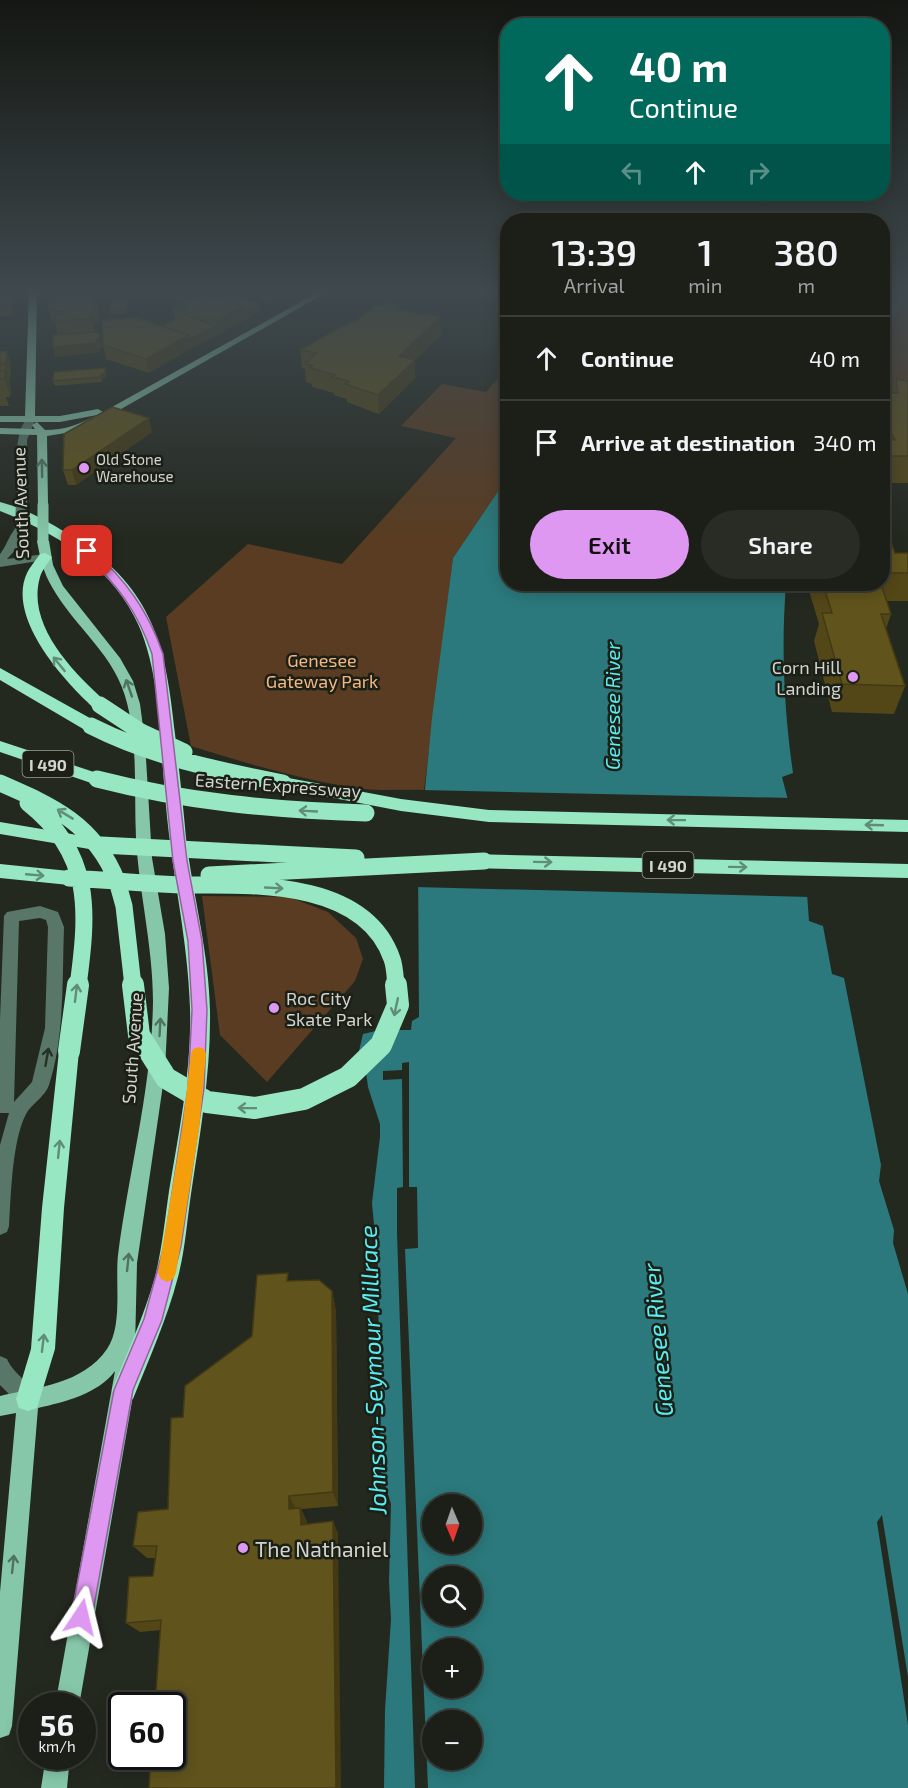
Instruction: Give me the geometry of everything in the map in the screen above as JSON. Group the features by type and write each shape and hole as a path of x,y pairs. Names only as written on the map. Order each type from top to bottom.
{"highway":[{"path":"0,506 39,522 75,542 112,573 143,617 155,646 161,675 180,861 197,958 199,1048 190,1130 167,1275 153,1320 124,1390"},
{"path":"45,557 33,570 29,584 31,606 37,628 55,660 100,705 136,729 173,748 220,765 283,783"},
{"path":"0,673 91,726 120,741 152,753 201,766 370,801 489,816"},
{"name":"Eastern Expressway","path":"0,746 97,779 190,801 264,809 489,816"},
{"path":"0,784 66,815 88,831 103,851 115,875 118,884 122,895 139,1035 154,1066 177,1086 196,1097 229,1107 259,1108 291,1104 328,1090 348,1078 365,1064 386,1037 397,1006 399,984 395,965 387,946 375,930 358,915 338,903 319,895 287,889 149,884 141,883 129,882 117,881 69,878 0,871"},
{"path":"0,784 48,820 68,844 77,865 82,890 83,933 53,1208 43,1349 28,1400"},
{"name":"I 490","path":"489,816 908,826"},
{"name":"I 490","path":"0,828 100,845 302,856 908,871"},
{"path":"69,878 276,873 484,861"}],"main road":[{"name":"South Avenue","path":"31,373 30,420 37,424 42,433 45,557 51,576 60,592 124,675 130,688 135,717 144,856 157,936 161,1003 156,1082 127,1264 127,1352 124,1390 70,1692"},
{"path":"0,431 42,433 66,432 81,428 175,373"},
{"path":"0,419 72,418 118,405"},
{"path":"0,1406 73,1389 95,1377 105,1369 118,1352 127,1320"},
{"path":"0,1726 28,1400"},
{"path":"54,1788 56,1770"}],"street":[{"name":"South Avenue","path":"0,562 13,546 20,528 21,443 30,420"},
{"path":"0,562 45,557"},
{"path":"0,1226 6,1159 12,1127 8,1107 12,916 46,912 53,916 56,927 55,1022 40,1086 8,1107"},
{"path":"0,1366 4,1375 28,1400"}],"green space":[{"path":"890,373 908,373 908,395 890,392"},
{"name":"Genesee Gateway Park","path":"500,376 500,488 453,558 424,790 365,789 322,782 191,746 166,617 248,544 342,564 456,438 401,426 442,384 486,392"},
{"name":"Roc City Skate Park","path":"202,896 289,897 328,912 356,938 363,959 355,981 267,1082 220,1035"}],"water":[{"name":"Genesee River","path":"500,488 500,591 786,591 784,679 793,773 782,777 805,866 809,921 823,926 832,974 844,978 881,1165 879,1181 894,1230 893,1243 908,1294 908,1677 882,1515 877,1522 908,1725 908,1788 428,1788 427,1770 482,1770 482,1710 425,1710 424,1698 482,1698 482,1638 422,1638 422,1647 405,1249 418,1248 417,1187 409,1187 409,1062 402,1063 402,1070 383,1071 383,1080 402,1079 403,1187 397,1188 397,1233 415,1788 384,1788 385,1710 391,1619 389,1582 391,1504 379,1465 381,1397 378,1303 380,1288 372,1203 380,1124 368,1087 366,1072 358,1055 363,1034 380,1030 411,1030 412,1021 419,1017 418,860 432,718 453,558"}],"pier":[{"path":"421,790 791,798 808,865 810,897 415,887"}],"building":[{"path":"54,373 103,373 101,377 53,381"},
{"path":"330,373 401,373 378,395 345,384 349,381 332,377 335,375"},
{"path":"896,379 908,381 908,456 890,456 890,440 895,440 891,432 890,393 898,393"},
{"path":"112,407 149,418 72,470 63,470 64,434"},
{"path":"890,540 895,553 908,553 908,573 890,573"},
{"path":"825,591 883,591 891,614 881,614 905,686 842,684 822,613 832,613"},
{"name":"The Nathaniel","path":"288,1273 287,1281 319,1280 332,1291 333,1492 289,1496 289,1509 300,1508 301,1525 333,1521 336,1788 149,1788 150,1770 186,1770 186,1692 156,1692 161,1620 126,1623 129,1577 153,1576 157,1546 133,1546 138,1512 168,1509 171,1418 183,1417 185,1386 252,1336 257,1275"}],"slow traffic":[{"path":"167,1273 178,1219 199,1054"}],"place":[{"name":"Old Stone Warehouse","path":"84,468"},
{"name":"Corn Hill Landing","path":"853,677"},
{"name":"Roc City Skate Park","path":"274,1008"},
{"name":"The Nathaniel","path":"243,1548"}],"route":[{"path":"81,1617 124,1390 153,1320 173,1246 196,1088 200,1010 195,941 180,861 157,654 150,631 135,603 112,573 87,551"}],"water label":[{"name":"Johnson-Seymour Millrace","path":"372,1370"}]}
